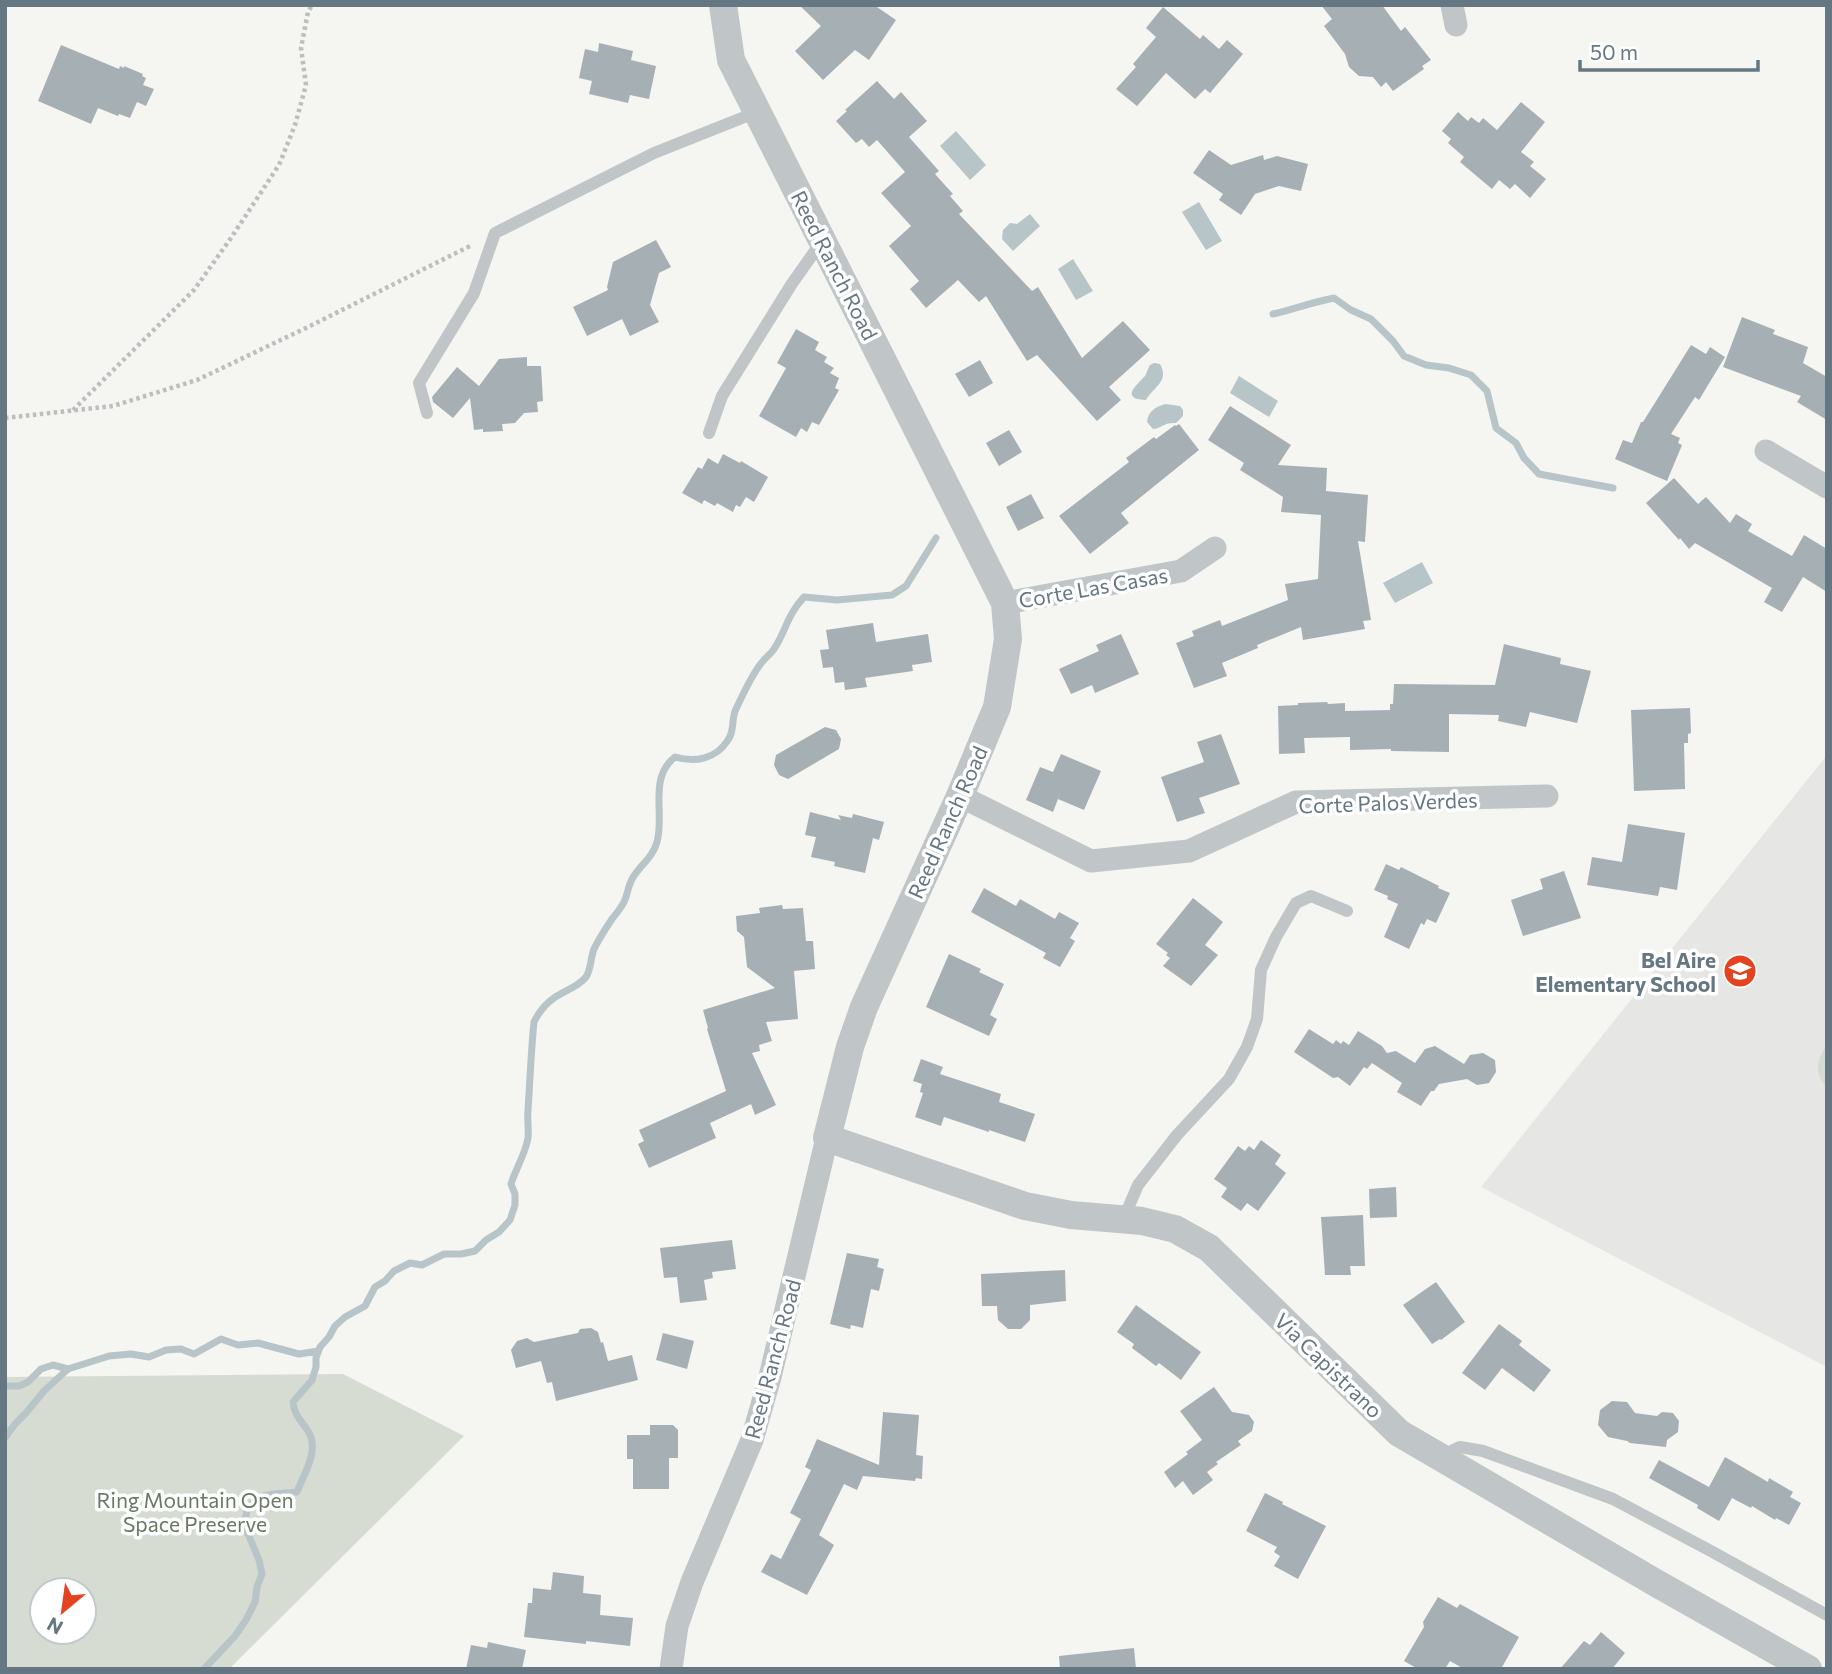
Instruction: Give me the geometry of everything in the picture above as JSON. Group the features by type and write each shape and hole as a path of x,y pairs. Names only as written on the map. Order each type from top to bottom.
{"street":[{"name":"Reed Ranch Road","path":"671,1669 677,1626 692,1581 752,1440 770,1377 849,1047 864,1007 960,796 997,707 1008,639 1005,603 732,60 723,5"},
{"path":"1766,451 1827,487"},
{"name":"Corte Las Casas","path":"1005,603 1181,571 1215,548"},
{"name":"Corte Palos Verdes","path":"960,796 1091,861 1189,851 1296,802 1547,796"},
{"name":"Via Capistrano","path":"827,1138 1025,1206 1071,1215 1142,1221 1175,1229 1209,1248 1399,1433 1808,1669"}],"lane":[{"path":"428,413 419,383 474,293 495,233 654,153 757,112"},
{"path":"709,433 722,396 791,285 822,241"},
{"path":"1123,1220 1138,1185 1177,1135 1229,1079 1247,1047 1257,1019 1261,970 1276,937 1297,903 1311,896 1348,911"},
{"path":"1440,1457 1460,1447 1483,1451 1613,1499 1827,1615"}],"path":[{"path":"72,411 194,290 279,165 295,125 306,85 301,48 308,12 312,5"},
{"path":"5,418 113,406 197,380 366,299 495,233"}],"shaded area":[{"path":"956,131 986,165 970,180 940,146"},
{"path":"1199,202 1222,241 1206,250 1182,212"},
{"path":"1030,214 1040,226 1013,251 1002,239 1003,230 1010,223 1017,224"},
{"path":"1073,259 1093,291 1076,300 1058,269"},
{"path":"1154,363 1160,364 1163,370 1162,380 1146,400 1133,397 1132,391"},
{"path":"1239,376 1278,401 1269,417 1230,393"},
{"path":"1165,404 1180,406 1183,416 1176,423 1153,429 1147,422 1149,415"},
{"path":"1422,562 1433,583 1395,603 1383,583"},
{"name":"Bel Aire Elementary School","path":"1827,755 1827,1367 1481,1187"}],"green space":[{"path":"1827,1045 1827,1087 1820,1077 1818,1066"},
{"name":"Ring Mountain Open Space Preserve","path":"343,1374 464,1436 229,1669 5,1669 5,1377"}],"building":[{"path":"799,5 874,5 896,20 869,60 855,50 823,80 795,51 821,26"},
{"path":"1321,5 1382,5 1401,31 1405,27 1431,60 1422,66 1424,69 1393,91 1386,82 1381,87 1373,77 1359,76 1349,67 1345,54 1324,26 1332,19"},
{"path":"1163,7 1200,39 1203,35 1219,49 1227,40 1243,54 1210,93 1205,89 1195,99 1166,73 1137,106 1116,89 1136,67 1133,64 1156,37 1146,28"},
{"path":"599,43 633,51 631,60 656,66 649,99 630,95 628,103 589,94 592,81 579,78 585,49 598,52"},
{"path":"61,45 119,69 124,66 143,74 146,78 143,85 154,89 146,106 137,102 130,118 98,108 91,124 38,101"},
{"path":"877,81 894,99 901,92 927,121 909,137 939,171 935,174 953,194 950,196 963,211 959,214 1032,291 1038,287 1082,358 1123,321 1150,350 1109,387 1121,400 1097,421 1037,355 1027,361 986,296 979,302 958,280 926,308 910,289 919,281 889,246 911,226 881,193 905,172 877,140 869,147 862,139 856,143 836,121"},
{"path":"1521,102 1545,122 1521,152 1534,162 1530,166 1546,179 1530,198 1515,184 1510,189 1499,180 1492,189 1460,162 1464,157 1448,143 1451,139 1442,131 1458,112 1468,121 1471,117 1479,123 1483,118 1497,130"},
{"path":"1209,150 1231,165 1263,155 1264,160 1277,156 1308,164 1301,191 1279,186 1255,194 1241,215 1219,200 1223,194 1193,173"},
{"path":"656,240 671,267 659,273 650,305 659,322 630,336 622,319 587,336 573,307 608,290 613,262"},
{"path":"1742,317 1775,330 1773,334 1808,347 1803,363 1827,377 1827,420 1797,402 1801,396 1723,367"},
{"path":"796,329 819,342 815,350 827,357 824,362 834,368 830,373 839,378 835,388 839,390 819,425 812,422 807,432 801,428 796,437 759,416 786,368 777,363"},
{"path":"1691,345 1706,354 1710,347 1725,357 1699,400 1695,397 1671,434 1680,438 1678,443 1682,445 1667,481 1615,459 1623,440 1632,443 1641,422"},
{"path":"527,357 527,366 541,366 543,401 537,402 538,412 524,413 515,423 502,424 503,431 474,430 470,398 453,418 433,402 432,397 457,367 479,386 499,359"},
{"path":"980,360 993,383 969,397 955,374"},
{"path":"1230,406 1291,445 1278,465 1327,468 1326,491 1368,495 1365,542 1358,541 1371,620 1363,621 1365,629 1303,640 1301,627 1222,663 1227,676 1194,688 1176,643 1194,636 1192,631 1220,620 1222,626 1288,600 1285,584 1318,579 1321,515 1281,512 1283,497 1240,470 1244,463 1208,440"},
{"path":"1179,424 1199,450 1121,513 1129,523 1090,554 1059,516 1129,462 1126,458 1154,437 1156,439"},
{"path":"1009,430 1022,452 999,466 986,443"},
{"path":"723,454 768,477 754,502 746,497 740,507 736,505 733,512 717,503 715,506 704,500 702,504 682,493 698,467 702,469 708,458 718,464"},
{"path":"1674,478 1698,504 1706,497 1730,523 1736,514 1752,524 1748,531 1792,556 1804,535 1827,549 1827,592 1803,577 1782,612 1764,602 1772,588 1695,543 1689,549 1646,503"},
{"path":"1031,494 1044,518 1018,531 1006,507"},
{"path":"873,623 876,642 928,634 932,662 912,665 913,671 865,678 867,687 845,690 844,682 835,683 833,667 823,668 820,650 829,649 826,630"},
{"path":"1121,634 1139,674 1095,693 1092,685 1071,694 1059,669 1099,651 1096,645"},
{"path":"1504,644 1561,658 1560,664 1591,671 1577,723 1530,712 1526,727 1498,721 1499,715 1449,714 1449,752 1350,750 1350,737 1304,738 1305,753 1279,754 1278,706 1327,702 1345,703 1345,711 1390,710 1394,684 1495,685"},
{"path":"1690,708 1691,733 1688,734 1688,743 1684,743 1685,789 1634,791 1631,710"},
{"path":"825,727 836,730 841,739 839,749 788,779 779,775 774,765 776,755"},
{"path":"1221,734 1240,784 1199,798 1205,813 1177,822 1161,777 1204,762 1197,742"},
{"path":"1061,754 1101,771 1084,810 1058,799 1053,812 1026,800 1040,767 1053,772"},
{"path":"810,812 841,820 838,815 852,818 853,814 884,822 879,840 873,838 865,873 811,857 816,837 805,835"},
{"path":"1628,824 1685,833 1677,890 1660,887 1658,896 1587,885 1592,857 1622,862"},
{"path":"1386,864 1399,870 1401,867 1450,893 1436,923 1427,919 1424,925 1421,923 1409,949 1384,937 1398,904 1374,890"},
{"path":"1564,871 1581,918 1523,936 1511,900 1543,889 1540,879"},
{"path":"984,888 1016,906 1020,899 1055,919 1059,912 1079,923 1070,938 1075,941 1060,967 1043,958 1046,953 971,912"},
{"path":"1193,898 1223,922 1205,945 1218,955 1191,986 1163,966 1170,958 1166,955 1168,953 1156,944"},
{"path":"782,905 783,909 803,908 806,941 813,941 815,969 794,971 798,1019 766,1022 772,1041 759,1045 760,1051 752,1053 776,1105 755,1115 751,1104 710,1123 716,1138 649,1168 638,1144 644,1141 639,1130 726,1091 703,1010 775,988 747,967 744,937 737,931 736,916 760,913 759,908"},
{"path":"949,954 981,969 979,972 1004,984 990,1015 997,1019 989,1036 926,1007"},
{"path":"1309,1029 1333,1044 1336,1040 1349,1045 1358,1031 1382,1046 1387,1053 1396,1051 1415,1063 1425,1049 1435,1046 1464,1064 1470,1055 1483,1053 1495,1060 1496,1072 1489,1083 1477,1085 1467,1079 1439,1084 1421,1106 1397,1092 1402,1083 1372,1063 1367,1069 1364,1067 1350,1086 1294,1052"},
{"path":"921,1059 943,1067 940,1074 1001,1094 999,1102 1035,1114 1025,1142 944,1117 941,1126 915,1117 923,1093 920,1092 922,1084 913,1081"},
{"path":"1261,1140 1281,1155 1275,1164 1286,1173 1258,1211 1247,1203 1241,1211 1221,1197 1227,1188 1214,1179 1238,1146 1245,1151 1249,1146 1254,1150"},
{"path":"1396,1187 1397,1217 1370,1218 1369,1189"},
{"path":"1363,1215 1365,1266 1350,1266 1351,1275 1325,1275 1321,1217"},
{"path":"732,1240 736,1269 712,1272 713,1278 704,1280 707,1300 680,1303 677,1277 664,1278 660,1248"},
{"path":"847,1253 879,1259 877,1267 884,1269 879,1291 871,1289 863,1328 851,1325 850,1329 830,1324"},
{"path":"1065,1270 1066,1301 1030,1305 1030,1320 1021,1329 1008,1329 998,1320 997,1306 982,1306 981,1274"},
{"path":"1436,1282 1465,1322 1432,1344 1403,1305"},
{"path":"1136,1305 1201,1352 1181,1380 1159,1363 1156,1366 1132,1348 1134,1344 1117,1332"},
{"path":"1499,1324 1522,1341 1519,1345 1551,1370 1534,1392 1502,1368 1485,1390 1462,1373"},
{"path":"591,1328 598,1332 608,1361 632,1355 638,1380 556,1401 552,1382 547,1383 541,1361 516,1368 511,1350 517,1341 527,1338 534,1342"},
{"path":"663,1333 694,1341 687,1369 656,1360"},
{"path":"1214,1387 1232,1412 1249,1415 1254,1422 1252,1431 1238,1441 1241,1445 1216,1462 1218,1464 1207,1472 1213,1480 1193,1495 1183,1481 1175,1488 1164,1472 1202,1440 1180,1411"},
{"path":"1612,1401 1627,1402 1635,1413 1657,1416 1662,1412 1673,1413 1679,1421 1678,1432 1667,1440 1666,1447 1630,1443 1608,1437 1598,1425 1600,1410"},
{"path":"883,1412 919,1415 916,1455 923,1456 922,1479 916,1478 915,1481 863,1476 857,1490 844,1484 819,1535 834,1545 807,1595 761,1572 771,1554 781,1559 801,1519 790,1513 811,1470 805,1467 817,1439 879,1465"},
{"path":"650,1425 673,1425 678,1430 678,1458 669,1458 669,1489 633,1489 633,1459 627,1459 627,1435 650,1435"},
{"path":"1725,1457 1768,1482 1769,1478 1793,1492 1790,1497 1801,1503 1789,1525 1732,1498 1719,1521 1697,1508 1698,1505 1649,1478 1659,1460 1709,1487"},
{"path":"1265,1493 1326,1526 1298,1579 1274,1566 1280,1556 1274,1552 1277,1547 1246,1531"},
{"path":"553,1572 584,1576 583,1593 601,1595 600,1615 633,1618 630,1646 524,1637 528,1603 532,1603 533,1588 551,1590"},
{"path":"1438,1597 1457,1608 1460,1604 1519,1637 1501,1669 1464,1669 1450,1661 1445,1669 1418,1669 1404,1661"},
{"path":"1601,1632 1625,1653 1612,1669 1560,1669 1584,1641 1590,1645"},
{"path":"488,1642 526,1650 522,1669 466,1669 471,1645 487,1648"},
{"path":"1134,1648 1136,1669 1060,1669 1059,1656"}],"waterway":[{"path":"1273,314 1334,298 1371,319 1404,356 1426,365 1471,375 1487,391 1496,428 1516,443 1524,458 1539,474 1613,488"},
{"path":"204,1669 235,1636 255,1602 262,1574 244,1524 247,1511 256,1498 297,1492 308,1465 312,1451 311,1437 293,1402 312,1380 320,1347 335,1326 365,1306 375,1287 394,1271 410,1263 422,1265 444,1254 475,1251 510,1220 515,1205 511,1184 528,1138 534,1022 548,1003 586,977 597,943 623,904 633,877 653,851 659,831 660,786 667,766 675,757 690,760 705,758 723,746 730,736 735,713 748,684 774,649 794,610 804,597 837,600 892,595 906,586 936,538"},
{"path":"5,1438 44,1391 68,1369 109,1356 131,1354 149,1357 166,1350 181,1349 194,1354 221,1339 238,1345 258,1343 299,1354 318,1351"},
{"path":"5,1386 19,1386 28,1382 41,1369 53,1365 68,1369"}],"place":[{"name":"Bel Aire Elementary School","path":"1740,971"}]}
